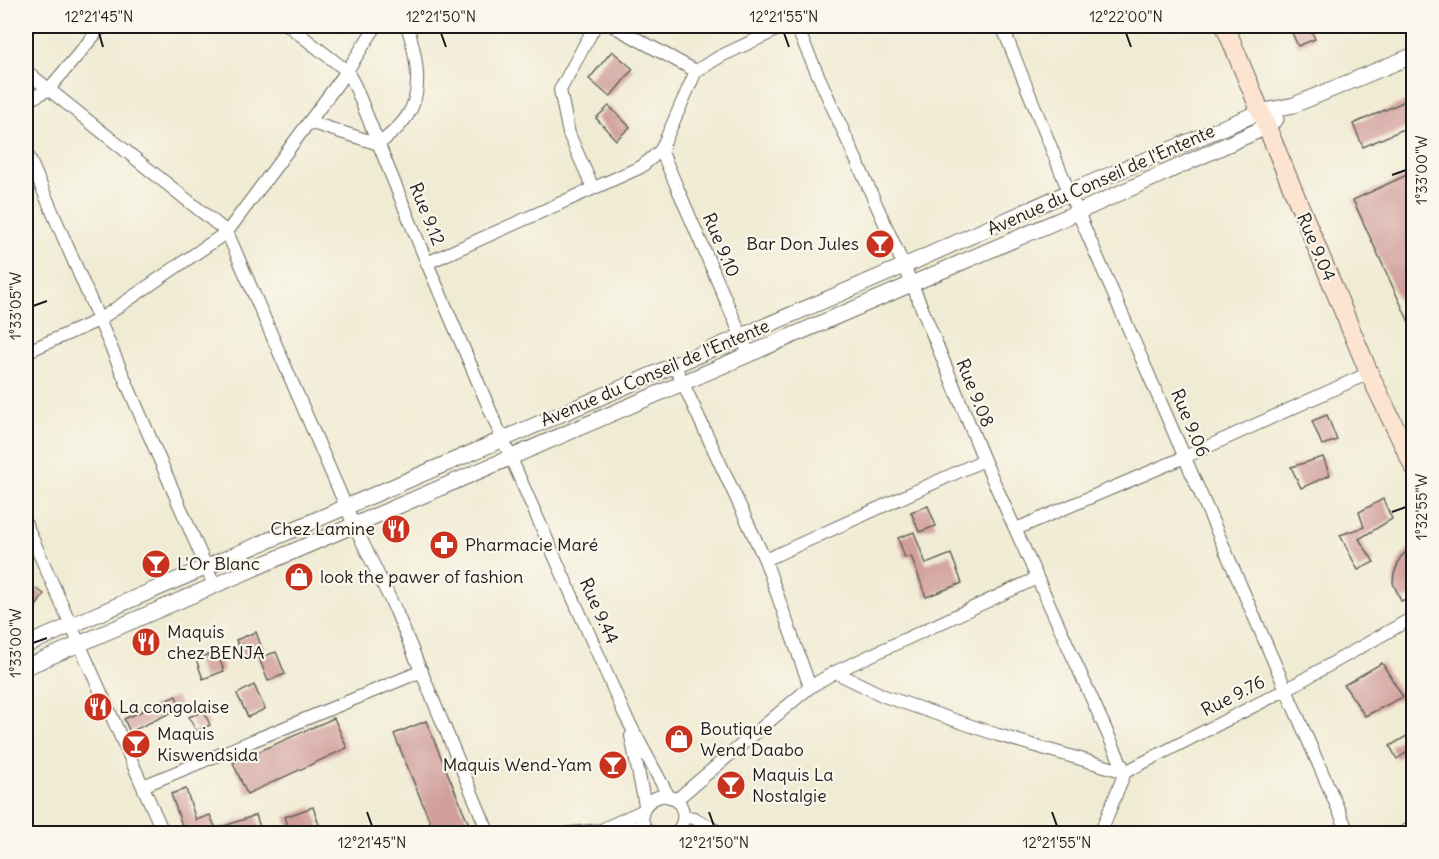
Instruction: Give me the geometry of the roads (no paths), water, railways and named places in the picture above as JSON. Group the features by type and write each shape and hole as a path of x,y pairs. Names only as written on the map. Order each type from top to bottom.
{"main road":[{"name":"Rue 9.04","path":"1225,26 1369,373 1413,467"}],"street":[{"path":"26,102 49,89 102,26"},
{"name":"Rue 9.12","path":"289,26 346,71 362,101 510,456"},
{"path":"26,352 99,320 227,232 346,71 376,26"},
{"path":"309,122 379,144 401,124 412,109 416,97 416,56 406,26"},
{"path":"593,188 569,134 560,90 595,26"},
{"path":"613,26 696,71"},
{"path":"428,263 641,167 661,150 696,71 721,56 785,26"},
{"name":"Rue 9.08","path":"796,26 912,284 984,460 1036,578 1125,772"},
{"name":"Rue 9.06","path":"1002,26 1069,192 1349,834"},
{"name":"Avenue du Conseil de l'Entente","path":"26,667 1078,212 1263,119 1413,55"},
{"path":"26,71 227,232 354,525 396,611 489,834"},
{"name":"Avenue du Conseil de l'Entente","path":"26,645 904,266 1069,192 1263,119"},
{"name":"Rue 9.10","path":"661,150 749,354"},
{"path":"26,151 214,585"},
{"path":"674,364 765,560 810,687"},
{"path":"1016,529 1185,457 1369,373"},
{"name":"Rue 9.44","path":"510,456 625,715"},
{"path":"765,560 984,460"},
{"path":"26,524 164,834"},
{"path":"604,829 644,808 652,799 660,796 673,798 810,687 835,672 1036,578"},
{"name":"Rue 9.76","path":"1125,772 1285,690 1413,617"},
{"path":"143,786 422,671"},
{"path":"835,672 884,696 998,735 1125,772 1100,834"},
{"path":"625,715 673,798 682,807 684,817 681,833"},
{"path":"564,834 604,829 648,830 633,741 625,715"},
{"path":"684,817 694,818 722,834"},
{"path":"1401,834 1413,826"}],"place":[{"name":"Bar Don Jules","path":"880,244"},
{"name":"Chez Lamine","path":"396,529"},
{"name":"Pharmacie Maré","path":"444,545"},
{"name":"L'Or Blanc","path":"156,564"},
{"name":"look the pawer of fashion","path":"299,577"},
{"name":"Maquis chez BENJA","path":"146,642"},
{"name":"La congolaise","path":"98,707"},
{"name":"Boutique Wend Daabo","path":"679,739"},
{"name":"Maquis Kiswendsida","path":"136,744"},
{"name":"Maquis Wend-Yam","path":"613,765"},
{"name":"Maquis La Nostalgie","path":"731,785"}]}
